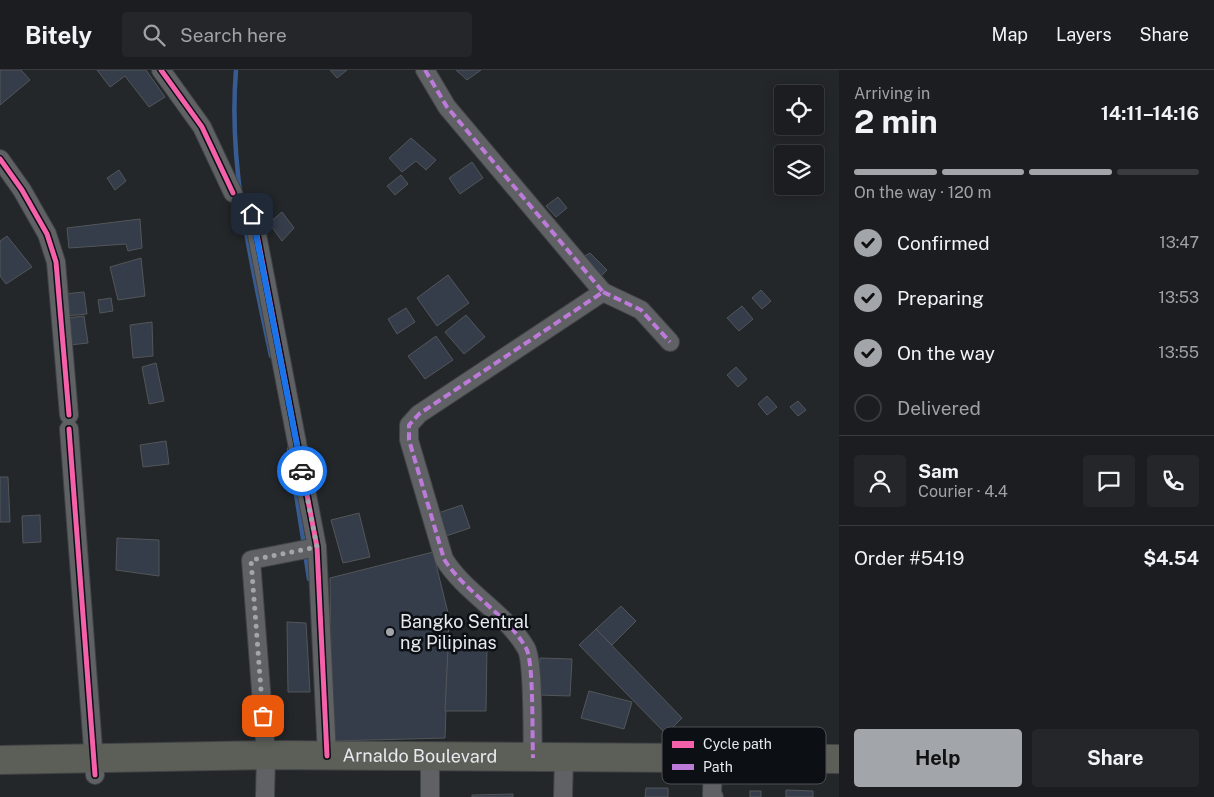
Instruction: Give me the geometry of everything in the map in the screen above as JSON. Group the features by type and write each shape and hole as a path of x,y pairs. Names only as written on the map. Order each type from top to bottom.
{"highway":[{"name":"Arnaldo Boulevard","path":"265,775 327,756 430,776 533,758 563,776"},
{"name":"Arnaldo Boulevard","path":"826,761 839,759"},
{"name":"Arnaldo Boulevard","path":"0,767 95,766 265,775 662,776"},
{"name":"Arnaldo Boulevard","path":"826,775 839,775"}],"street":[{"path":"161,70 202,127 233,193"},
{"path":"425,70 447,107 603,292 641,310 670,342"},
{"path":"0,159 22,190 47,234 56,262 95,766"},
{"path":"252,214 317,547 327,756"},
{"path":"533,758 528,650 514,632 454,575 444,559 409,440 409,424 419,414 603,292"},
{"path":"265,775 251,560 317,547"}],"building":[{"path":"0,70 21,70 30,80 0,105"},
{"path":"97,70 146,70 165,97 149,107 125,76 110,87"},
{"path":"330,70 347,70 337,78"},
{"path":"456,70 481,70 467,80"},
{"path":"411,138 436,160 426,170 416,161 402,172 389,158"},
{"path":"472,162 483,178 460,194 449,178"},
{"path":"119,170 126,181 115,190 107,178"},
{"path":"401,175 408,184 395,195 387,186"},
{"path":"558,197 567,208 556,217 546,206"},
{"path":"282,212 294,228 282,241 269,223"},
{"path":"140,219 142,248 128,251 126,244 69,248 67,228"},
{"path":"7,236 32,267 6,284 0,276 0,241"},
{"path":"590,253 607,270 601,276 583,257"},
{"path":"141,258 145,296 118,300 110,267"},
{"path":"448,275 469,303 437,326 417,298"},
{"path":"761,290 771,301 762,309 752,298"},
{"path":"84,292 87,314 65,316 63,294"},
{"path":"111,298 113,311 100,313 98,300"},
{"path":"742,306 753,319 739,331 727,318"},
{"path":"406,308 415,322 397,334 388,319"},
{"path":"466,315 485,337 464,354 445,332"},
{"path":"84,316 88,343 69,345 67,318"},
{"path":"152,322 153,356 133,358 130,325"},
{"path":"436,336 453,360 425,379 408,356"},
{"path":"156,363 164,401 149,404 142,367"},
{"path":"736,367 747,379 738,387 727,375"},
{"path":"767,396 777,407 767,415 758,404"},
{"path":"798,401 806,410 798,416 790,407"},
{"path":"166,441 169,464 143,467 140,445"},
{"path":"0,477 8,477 10,522 0,522"},
{"path":"462,505 470,528 446,536 438,513"},
{"path":"359,513 370,557 343,563 331,520"},
{"path":"40,515 41,542 23,543 22,516"},
{"path":"117,538 159,540 159,576 116,570"},
{"name":"Bangko Sentral ng Pilipinas","path":"433,552 449,617 445,738 332,741 330,578"},
{"path":"621,606 636,621 612,645 596,629"},
{"path":"287,622 306,623 310,692 288,692"},
{"path":"596,629 682,718 673,727 662,727 662,730 579,645"},
{"path":"448,648 487,648 486,711 445,711"},
{"path":"540,658 572,659 570,696 538,695"},
{"path":"589,691 632,702 624,729 581,718"},
{"path":"646,788 668,788 668,797 645,797"},
{"path":"786,790 813,791 813,797 786,797"},
{"path":"750,791 761,791 761,797 750,797"},
{"path":"513,794 513,797 472,797 472,795"}],"waterway":[{"path":"236,70 234,106 238,178 249,250 271,356"},
{"path":"289,449 304,545"},
{"path":"305,553 309,579"}],"marked path":[{"path":"425,70 447,107 603,292 419,414 409,425 409,440 444,559 463,582 508,624 526,648 529,656 533,758"},
{"path":"603,292 641,310 670,342"}],"cycle path":[{"path":"161,70 202,127 233,193"},
{"path":"0,159 22,190 47,234 56,262 69,415"},
{"path":"253,214 317,547 327,756"},
{"path":"69,429 95,775"}],"way so far":[{"path":"263,716 251,560 317,547 302,471"}],"place":[{"name":"Bangko Sentral ng Pilipinas","path":"390,632"}],"route":[{"path":"252,214 272,307 302,471"}]}
